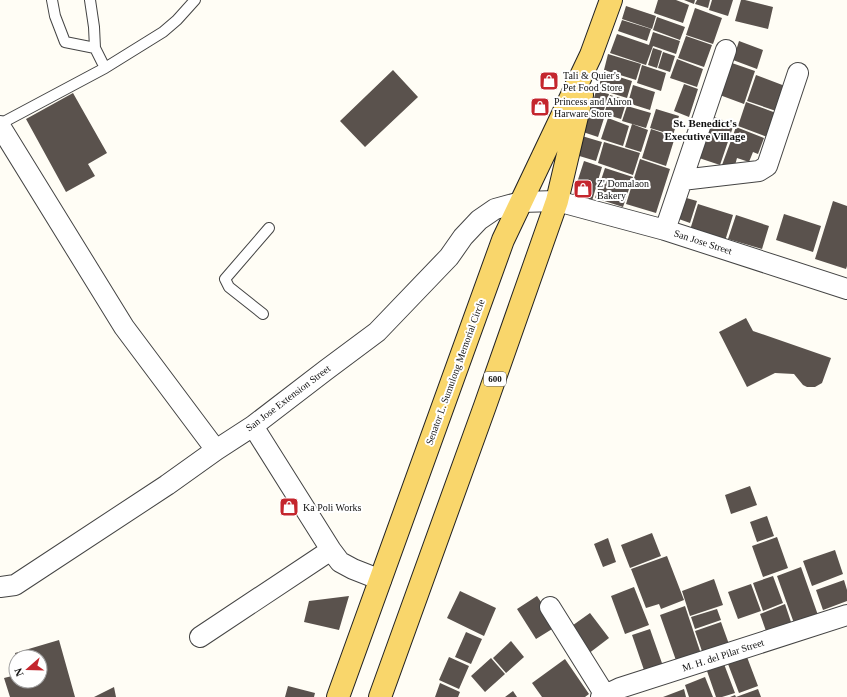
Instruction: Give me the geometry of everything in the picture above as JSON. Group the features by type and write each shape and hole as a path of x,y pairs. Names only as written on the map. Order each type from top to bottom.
{"main road":[{"name":"Senator L. Sumulong Memorial Circle","path":"338,697 502,240 591,55 611,0"},
{"name":"Senator L. Sumulong Memorial Circle","path":"380,697 558,201 591,55"}],"street":[{"path":"666,230 726,50"},
{"path":"682,180 759,171 767,166 798,73"},
{"path":"0,125 124,327 216,450"},
{"name":"San Jose Extension Street","path":"0,587 15,585 167,485 253,426 377,332 449,257 463,236 479,220 495,209 521,202 558,201"},
{"name":"San Jose Street","path":"558,201 666,230 847,289"},
{"path":"253,426 340,562 381,580"},
{"path":"200,637 331,550"},
{"path":"550,607 603,696"},
{"name":"M. H. del Pilar Street","path":"603,696 620,688 847,615"}],"lane":[{"path":"52,0 55,16 65,42 95,48"},
{"path":"90,0 95,48 105,68"},
{"path":"0,125 105,68 163,32 177,20 194,0"},
{"path":"263,314 229,287 225,279 269,228"}],"building":[{"path":"658,0 676,0 689,5 683,23 654,13"},
{"path":"684,0 695,0 694,4"},
{"path":"697,0 710,0 708,8 695,4"},
{"path":"712,0 733,0 728,16 709,10"},
{"path":"741,0 773,7 768,29 735,21"},
{"path":"626,6 656,16 652,29 622,19"},
{"path":"695,8 722,18 713,44 686,35"},
{"path":"657,17 685,27 680,40 653,30"},
{"path":"622,20 651,29 647,41 618,31"},
{"path":"653,32 680,41 676,54 653,46 646,65 610,53 617,34 649,45"},
{"path":"686,36 712,45 704,67 678,58"},
{"path":"739,41 763,50 757,69 733,60"},
{"path":"653,48 662,51 657,68 648,65"},
{"path":"663,52 675,56 670,72 658,68"},
{"path":"608,54 641,64 636,80 604,70"},
{"path":"677,59 703,69 697,87 670,78"},
{"path":"729,62 755,71 744,104 717,94"},
{"path":"642,65 666,73 661,91 637,83"},
{"path":"393,70 418,97 365,147 340,121"},
{"path":"603,72 632,81 627,98 598,89"},
{"path":"756,75 785,86 776,111 747,101"},
{"path":"684,84 698,89 689,117 674,111"},
{"path":"633,85 655,92 650,110 628,103"},
{"path":"596,91 609,94 603,113 591,109"},
{"path":"73,93 107,153 88,164 95,176 66,192 26,119"},
{"path":"610,95 627,100 621,119 604,114"},
{"path":"746,102 776,113 767,137 738,126"},
{"path":"627,106 651,113 646,128 622,121"},
{"path":"656,109 679,116 673,135 650,128"},
{"path":"590,111 605,115 598,137 583,132"},
{"path":"711,116 734,124 720,165 696,157"},
{"path":"608,118 629,126 623,146 601,139"},
{"path":"632,124 648,130 641,152 625,147"},
{"path":"736,127 764,138 758,154 753,152 749,162 737,158 734,169 722,165"},
{"path":"651,129 675,137 666,166 642,158"},
{"path":"582,136 602,142 596,161 576,155"},
{"path":"604,142 640,153 633,175 598,163"},
{"path":"640,159 670,169 656,213 626,204"},
{"path":"584,161 602,167 592,201 573,195"},
{"path":"605,168 633,177 623,207 595,198"},
{"path":"683,197 697,201 690,223 676,218"},
{"path":"833,201 847,206 846,269 815,259"},
{"path":"698,204 733,215 725,241 690,230"},
{"path":"784,214 821,226 813,252 776,240"},
{"path":"736,215 769,226 762,249 728,239"},
{"path":"746,318 753,331 831,358 822,383 815,387 807,387 803,385 794,374 775,373 747,387 719,332"},
{"path":"750,486 757,505 731,514 725,495"},
{"path":"767,516 774,536 757,542 750,522"},
{"path":"652,533 661,556 630,568 621,545"},
{"path":"777,537 788,568 763,577 752,546"},
{"path":"608,538 616,562 603,567 594,544"},
{"path":"835,550 843,574 812,586 803,561"},
{"path":"667,556 684,600 661,609 659,604 646,608 631,569"},
{"path":"801,567 819,618 795,626 777,576"},
{"path":"773,576 783,603 763,611 753,583"},
{"path":"714,579 723,605 690,616 682,591"},
{"path":"844,580 847,590 847,601 823,610 816,590"},
{"path":"751,584 761,611 738,619 728,592"},
{"path":"634,587 649,625 625,634 611,596"},
{"path":"460,591 496,608 484,636 447,618"},
{"path":"349,596 339,630 304,622 309,601"},
{"path":"537,596 557,626 536,639 517,609"},
{"path":"785,604 791,622 766,631 760,614"},
{"path":"685,606 702,657 678,666 660,615"},
{"path":"717,609 721,620 695,629 691,617"},
{"path":"590,613 609,638 588,654 569,628"},
{"path":"721,622 730,647 704,657 695,631"},
{"path":"650,629 663,666 645,673 632,635"},
{"path":"466,632 482,639 471,664 455,657"},
{"path":"59,640 75,697 10,697 4,678 8,677 8,689 48,689 48,649 29,649"},
{"path":"511,641 524,657 506,673 493,658"},
{"path":"449,657 469,666 459,689 439,680"},
{"path":"747,657 758,686 739,693 728,664"},
{"path":"491,658 505,674 485,692 471,676"},
{"path":"565,659 589,694 585,697 542,697 532,683"},
{"path":"724,664 735,693 722,697 716,697 707,671"},
{"path":"705,677 713,697 689,697 685,685"},
{"path":"440,683 460,692 458,697 435,697"},
{"path":"288,686 315,693 314,697 285,697"},
{"path":"114,687 116,697 94,697"},
{"path":"684,689 686,697 663,697"},
{"path":"758,689 761,697 736,697"},
{"path":"513,691 517,697 505,697"}],"place":[{"name":"Tali & Quier's Pet Food Store","path":"549,81"},
{"name":"Princess and Ahron Harware Store","path":"540,107"},
{"name":"Z' Domalaon Bakery","path":"583,189"},
{"name":"Ka Poli Works","path":"289,507"}],"district":[{"name":"St. Benedict's Executive Village","path":"705,129"}]}
